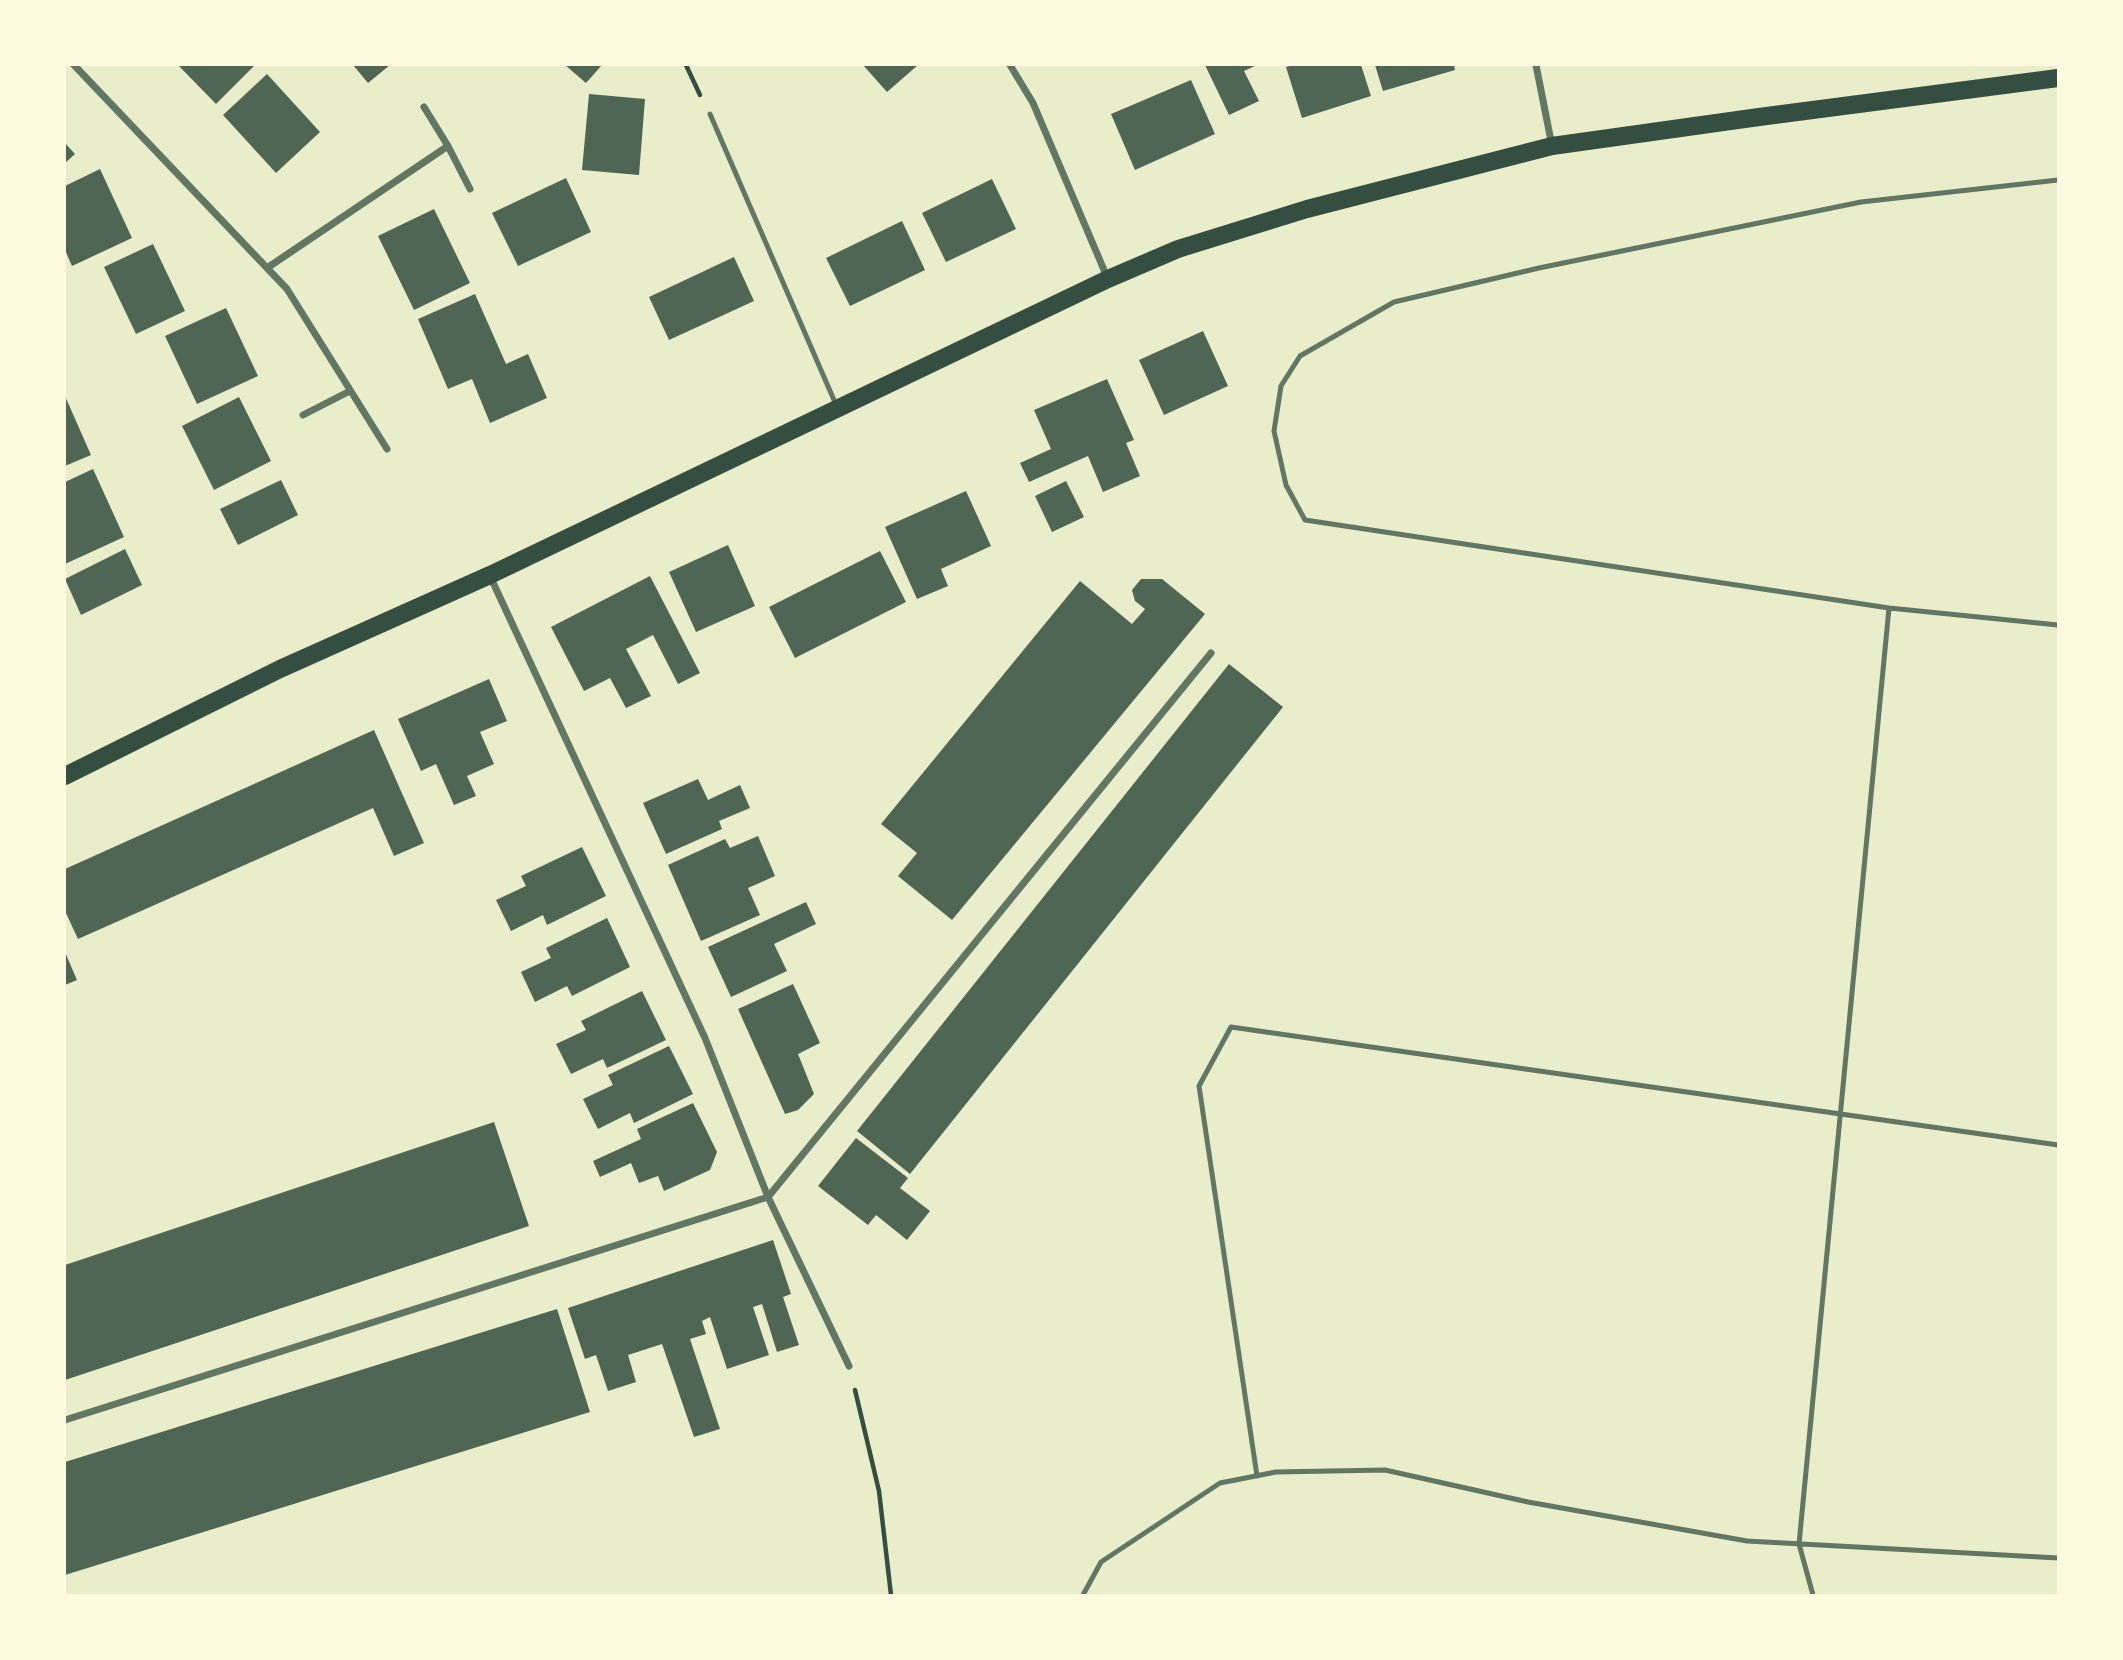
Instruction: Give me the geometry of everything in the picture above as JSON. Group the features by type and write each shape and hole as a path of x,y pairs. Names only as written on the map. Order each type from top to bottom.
{"main road":[{"path":"65,776 281,669 490,575 1108,279 1178,249 1307,209 1552,146 2058,78"}],"street":[{"path":"74,65 287,289 387,449"},
{"path":"1010,65 1033,103 1108,279"},
{"path":"1536,65 1552,146"},
{"path":"424,107 470,189"},
{"path":"267,268 448,146"},
{"path":"303,415 350,391"},
{"path":"490,575 705,1038 768,1197 849,1366"},
{"path":"65,1420 768,1197 1211,653"}],"lane":[{"path":"710,114 838,409"},
{"path":"2058,180 1861,202 1539,268 1394,302 1300,356 1281,387 1274,431 1286,485 1305,520 1889,608 2058,625"},
{"path":"1813,1595 1799,1544 1889,608"},
{"path":"1257,1476 1199,1086 1231,1027 2058,1145"},
{"path":"1083,1595 1101,1562 1220,1483 1276,1472 1385,1470 1556,1507 1747,1541 2058,1558"}],"path":[{"path":"849,1366 879,1491 891,1595"}],"building":[{"path":"178,65 255,65 216,104"},
{"path":"353,65 390,65 368,83"},
{"path":"565,65 602,65 586,83"},
{"path":"863,65 918,65 887,92"},
{"path":"1205,65 1257,65 1244,71 1259,101 1229,115"},
{"path":"1361,65 1371,96 1302,118 1286,67"},
{"path":"1375,65 1454,65 1455,70 1383,91"},
{"path":"267,74 320,132 276,173 223,115"},
{"path":"1191,80 1215,134 1135,170 1111,114"},
{"path":"589,94 645,99 639,175 582,170"},
{"path":"65,143 75,154 65,163"},
{"path":"100,169 132,238 72,266 65,250 65,186"},
{"path":"566,178 591,232 518,266 492,213"},
{"path":"992,179 1016,229 946,262 922,213"},
{"path":"434,209 470,283 414,310 378,236"},
{"path":"902,221 925,270 850,306 826,258"},
{"path":"153,244 185,311 136,334 104,267"},
{"path":"734,257 754,301 669,340 649,297"},
{"path":"475,294 506,364 528,354 547,398 490,423 472,379 448,389 418,319"},
{"path":"226,308 258,376 197,404 165,336"},
{"path":"1203,331 1228,386 1164,415 1139,360"},
{"path":"1107,379 1134,440 1126,443 1140,476 1103,492 1088,456 1029,482 1020,463 1051,449 1034,410"},
{"path":"65,396 91,455 65,466"},
{"path":"239,397 271,461 214,490 182,426"},
{"path":"93,469 124,537 65,564 65,482"},
{"path":"281,480 298,515 238,545 220,509"},
{"path":"1066,481 1084,517 1052,532 1035,496"},
{"path":"966,491 991,546 941,569 948,586 917,599 885,527"},
{"path":"728,545 755,606 696,632 669,572"},
{"path":"125,549 142,585 81,615 65,579"},
{"path":"880,551 906,602 795,658 769,607"},
{"path":"650,576 700,673 678,684 653,635 626,649 651,696 626,708 610,678 584,691 551,627"},
{"path":"1141,579 1162,579 1205,614 952,920 898,876 917,853 881,824 1080,581 1132,624 1145,609 1135,601 1132,590"},
{"path":"1229,664 1283,707 910,1174 857,1131"},
{"path":"489,679 507,721 480,732 494,764 467,776 476,796 454,805 436,764 421,771 398,719"},
{"path":"374,730 424,843 394,856 373,808 78,939 65,911 65,869"},
{"path":"698,779 708,800 740,785 750,808 719,821 722,829 666,854 643,803"},
{"path":"758,836 775,876 748,888 760,915 701,941 668,865 725,839 730,848"},
{"path":"582,847 606,896 547,925 543,915 511,931 496,900 526,886 521,876"},
{"path":"806,902 816,924 774,944 787,971 731,997 708,947"},
{"path":"607,918 630,967 572,996 567,986 535,1002 521,972 551,958 546,948"},
{"path":"65,952 77,980 65,985"},
{"path":"793,984 820,1043 798,1054 814,1094 798,1110 785,1114 738,1009"},
{"path":"642,991 666,1040 607,1068 603,1059 571,1074 556,1044 586,1030 581,1021"},
{"path":"669,1046 693,1094 634,1123 630,1113 598,1129 583,1099 613,1085 608,1075"},
{"path":"693,1103 717,1152 710,1170 664,1191 658,1176 639,1183 631,1163 600,1177 593,1161 641,1139 637,1129"},
{"path":"494,1122 529,1226 65,1380 65,1265"},
{"path":"856,1138 908,1178 900,1188 930,1211 907,1240 876,1215 868,1225 818,1186"},
{"path":"773,1240 791,1294 783,1297 799,1345 777,1352 762,1304 753,1307 769,1355 727,1369 710,1317 702,1321 706,1334 690,1339 720,1429 694,1437 662,1344 628,1355 636,1382 608,1391 596,1355 585,1359 568,1308"},
{"path":"557,1309 590,1412 65,1575 65,1462"}]}
